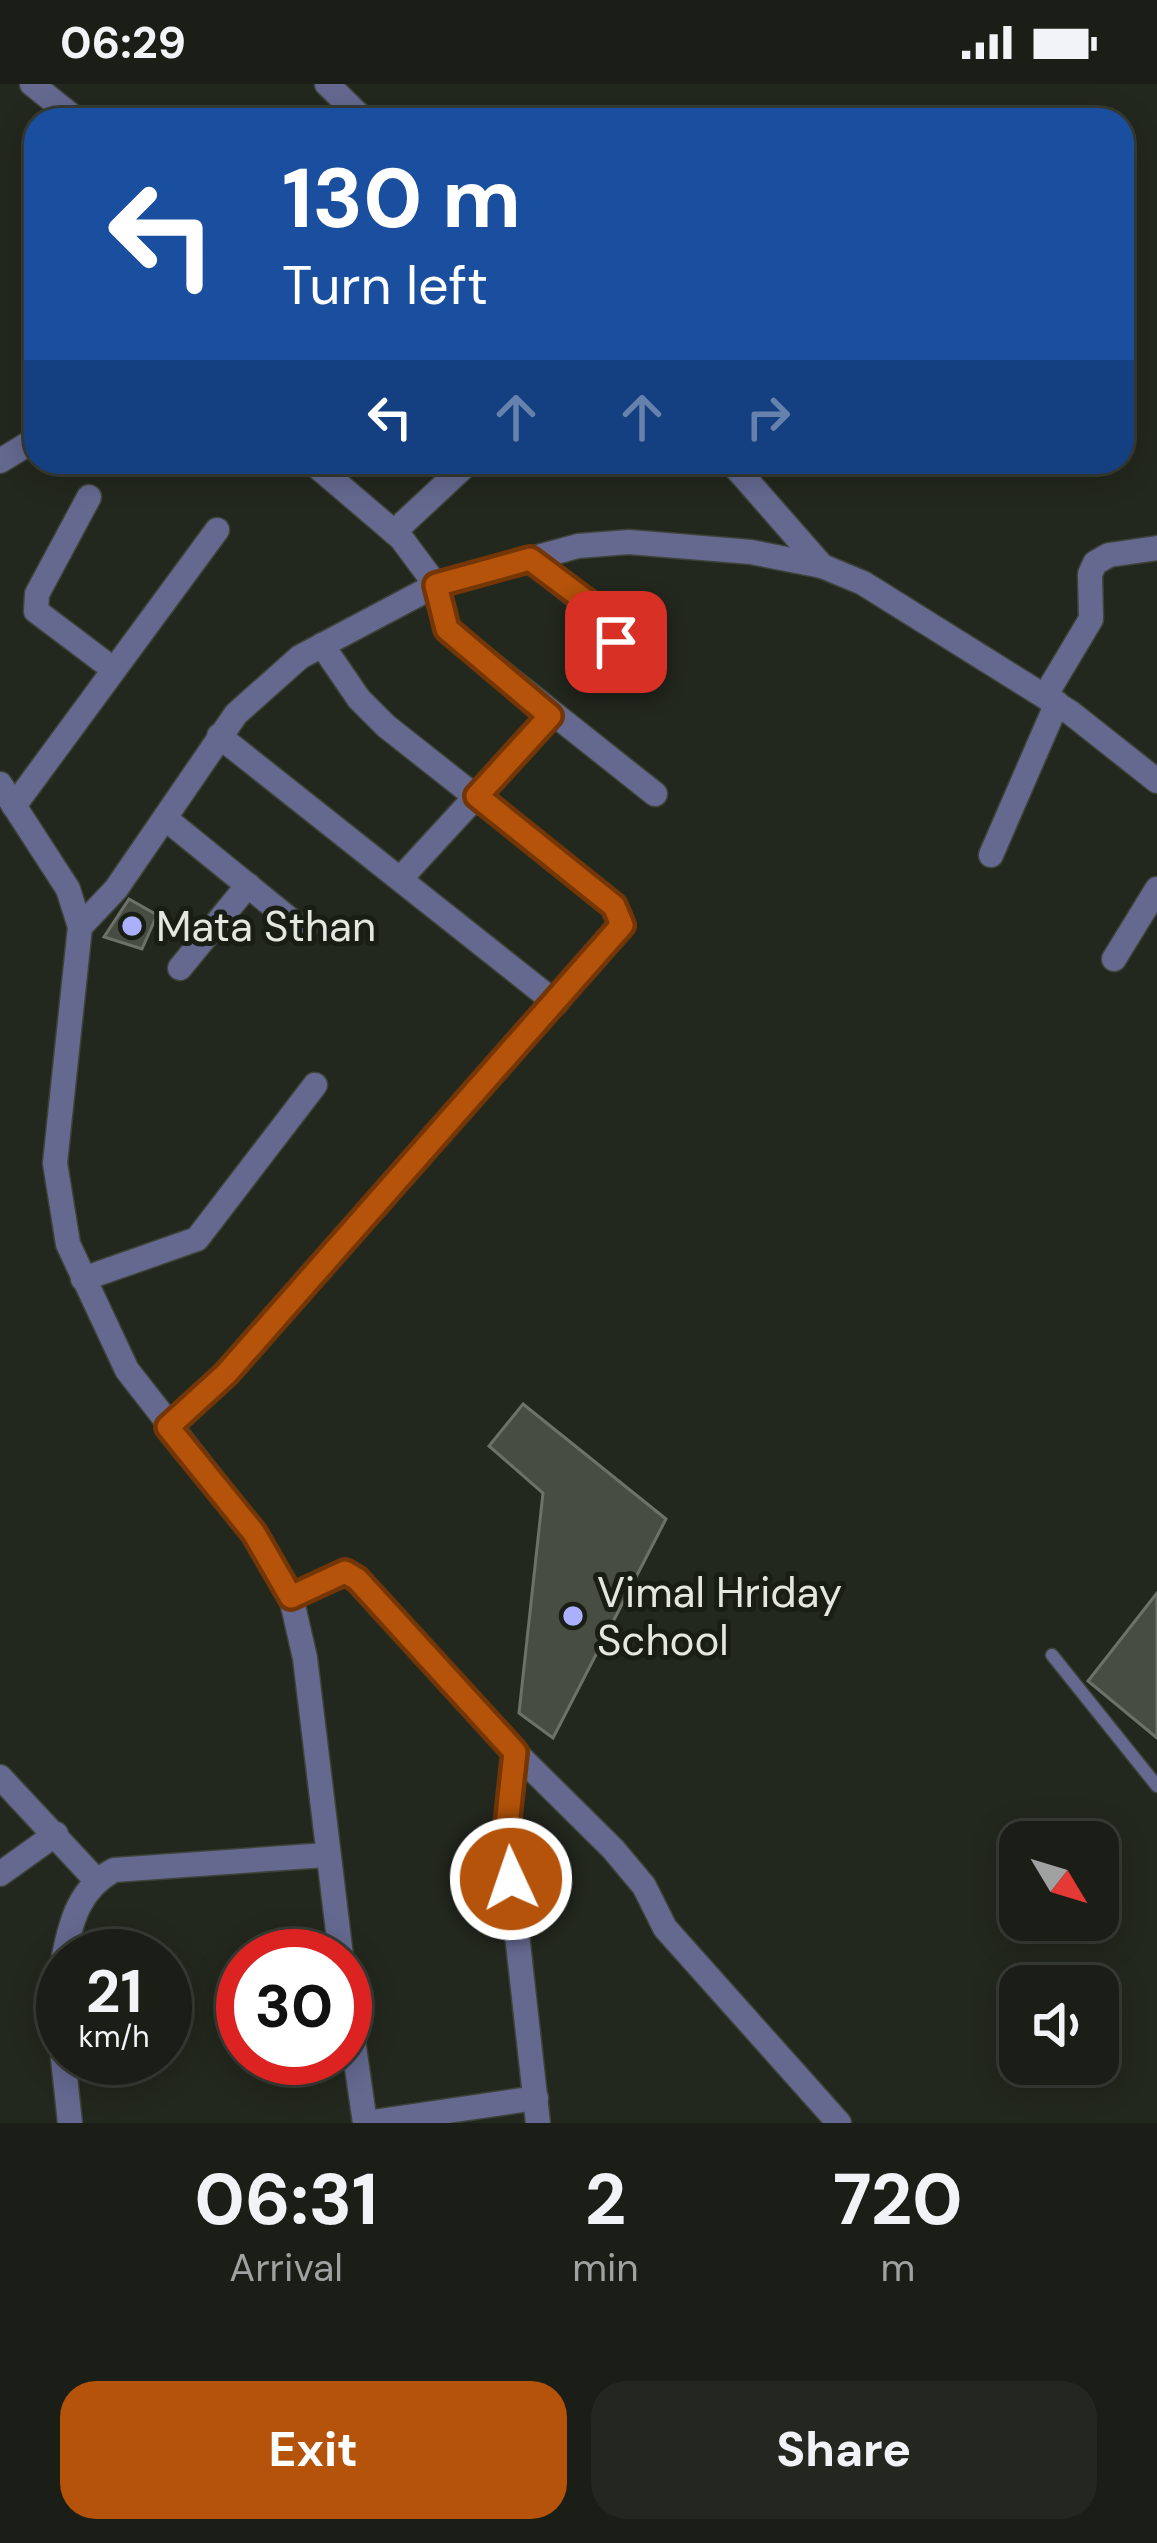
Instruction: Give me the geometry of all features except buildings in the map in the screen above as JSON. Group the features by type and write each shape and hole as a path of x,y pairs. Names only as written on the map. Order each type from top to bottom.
{"street":[{"path":"32,84 62,108"},
{"path":"327,84 352,108"},
{"path":"326,474 394,532 436,585 447,629 550,716 656,794"},
{"path":"394,532 456,474"},
{"path":"742,474 822,566"},
{"path":"89,497 38,595 35,610 113,669"},
{"path":"14,806 218,530"},
{"path":"80,927 116,889 219,736 262,687 322,645 436,585 578,545 629,542 751,552 822,566 915,613 1051,700 1157,781"},
{"path":"991,855 1051,700 1091,619 1090,574 1095,563 1109,555 1157,548"},
{"path":"530,559 615,628 616,642 600,674"},
{"path":"168,1427 226,1374 417,1152 556,1003 615,935 622,914 386,726 359,699 322,645"},
{"path":"401,878 550,716"},
{"path":"219,736 556,1003"},
{"path":"0,784 68,889 80,927 55,1163 57,1200 83,1279 119,1356 168,1427 254,1533 291,1597 305,1658 337,1929"},
{"path":"166,819 304,931"},
{"path":"180,968 248,885"},
{"path":"1114,959 1157,889"},
{"path":"83,1279 197,1239 315,1085"},
{"path":"291,1597 329,1576 345,1572 357,1579 515,1752 613,1849 644,1886 665,1928 839,2123"},
{"path":"359,2085 365,2123 537,2111 506,1835 515,1752"},
{"path":"0,1777 97,1881"},
{"path":"0,1874 56,1834"},
{"path":"70,1929 74,1914 97,1881 114,1870 326,1855"},
{"path":"66,2085 70,2123"}],"lane":[{"path":"1052,1654 1157,1786"}],"place":[{"name":"Mata Sthan","path":"132,926"},
{"name":"Vimal Hriday School","path":"573,1616"}],"route":[{"path":"511,1879 506,1835 515,1752 357,1579 345,1572 329,1576 291,1597 254,1533 168,1427 226,1374 622,925 622,914 614,906 477,796 550,716 447,629 436,585 530,559 606,616 615,628 616,642"}]}
